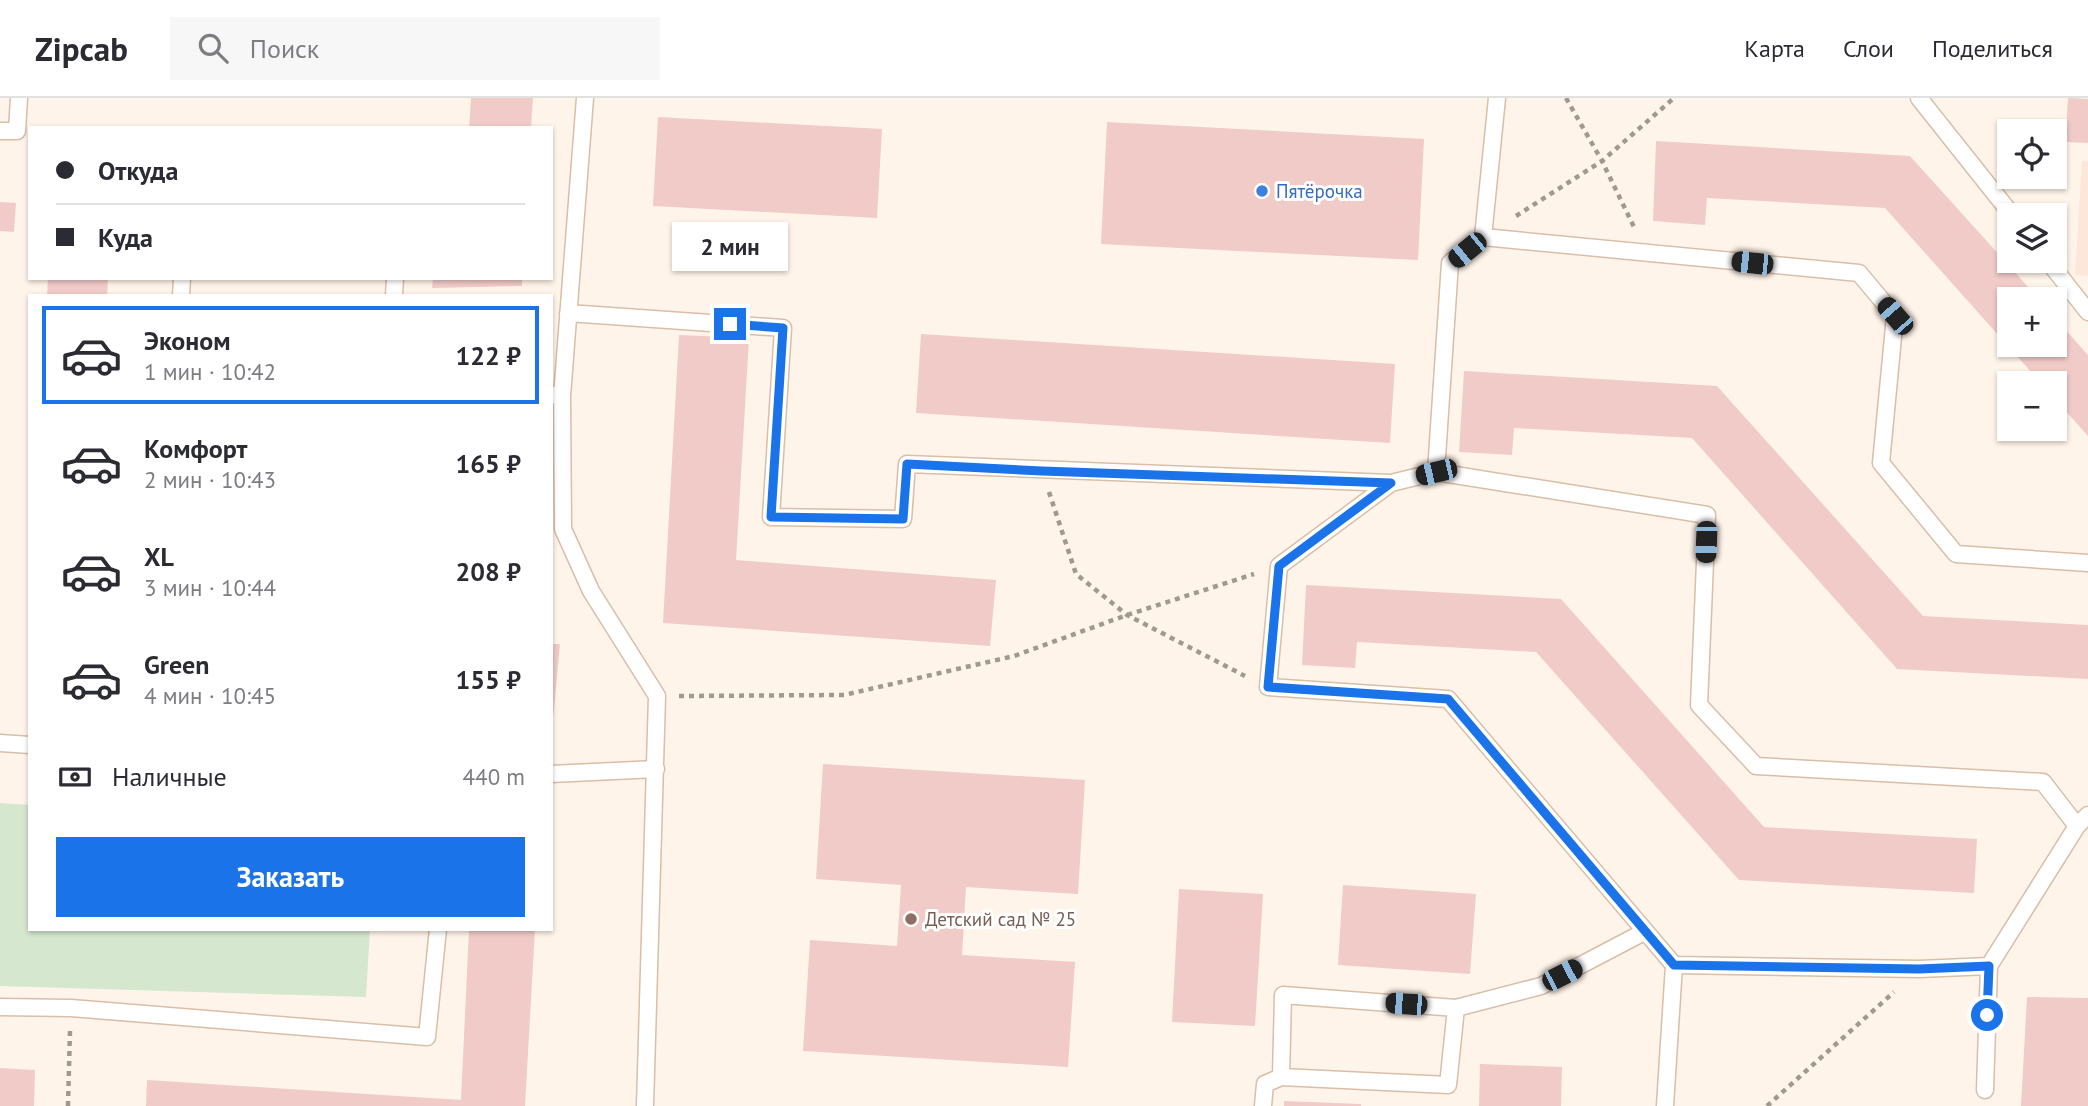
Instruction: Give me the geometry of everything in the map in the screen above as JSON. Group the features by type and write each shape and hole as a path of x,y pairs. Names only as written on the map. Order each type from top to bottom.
{"lane":[{"path":"0,131 24,132 19,98"},
{"path":"585,98 568,313 557,396 563,529 591,592 657,696 645,1106"},
{"path":"1483,237 1497,98"},
{"path":"1919,98 2002,203"},
{"path":"1436,472 1450,263 1483,237 1859,273 1895,316 1881,463 1956,554 2088,562"},
{"path":"2057,273 2088,312"},
{"path":"568,313 783,328 771,517 903,519 907,464 1391,483 1436,472 1707,515 1699,705 1756,765 2043,782 2082,821 1989,966 1985,1090"},
{"path":"1391,483 1279,566 1268,687 1448,699 1674,965 1665,1106"},
{"path":"0,743 28,745"},
{"path":"553,774 656,769"},
{"path":"0,1007 71,1009 428,1037 439,931"},
{"path":"1281,1077 1283,995 1456,1008 1541,986 1644,932"},
{"path":"1674,965 1919,969 1989,966"},
{"path":"1263,1106 1265,1084 1281,1077 1448,1084 1456,1008"}],"path":[{"path":"1566,98 1602,160 1646,253"},
{"path":"1483,237 1602,160 1674,98"},
{"path":"1042,471 1076,574 1127,615 1268,687"},
{"path":"657,696 844,695 1014,656 1127,615 1279,566"},
{"path":"1767,1106 1919,969"},
{"path":"68,1106 71,1009"}],"shaded area":[{"path":"2082,161 2088,161 2088,276 2075,275"}],"green space":[{"path":"0,803 28,805 28,931 370,931 366,997 0,986"}],"building":[{"path":"471,98 533,98 531,126 469,126"},
{"path":"2068,98 2088,99 2088,143 2067,142"},
{"path":"658,117 882,129 877,218 653,206"},
{"name":"Пятёрочка","path":"1107,122 1424,139 1418,260 1101,244"},
{"path":"1656,141 1910,156 1997,252 1997,273 2016,273 2028,287 1997,287 1997,334 1885,208 1707,198 1705,225 1653,221"},
{"path":"0,202 16,203 14,232 0,231"},
{"path":"48,280 108,280 107,294 47,294"},
{"path":"433,280 522,280 522,286 432,288"},
{"path":"2067,332 2088,355 2088,436 2067,413 2067,371 2030,371 2018,357 2067,357"},
{"path":"921,334 1395,364 1390,443 916,413"},
{"path":"679,335 749,338 736,560 996,580 990,646 663,623"},
{"path":"1464,371 1717,386 1923,616 2088,625 2088,679 1897,669 1692,438 1514,428 1512,455 1459,452"},
{"path":"1306,585 1561,599 1764,827 1977,839 1974,893 1739,880 1536,652 1357,642 1355,668 1302,665"},
{"path":"553,644 560,644 553,719"},
{"path":"823,764 1085,780 1078,894 966,887 962,955 1075,962 1068,1067 803,1051 810,940 897,946 901,885 816,879"},
{"path":"1343,885 1476,894 1470,974 1338,965"},
{"path":"1179,889 1263,894 1255,1026 1172,1022"},
{"path":"469,931 535,931 525,1106 146,1106 147,1080 461,1100"},
{"path":"2027,997 2088,998 2088,1106 2021,1106"},
{"path":"1480,1064 1562,1067 1561,1106 1479,1106"},
{"path":"0,1068 35,1070 34,1106 0,1106"},
{"path":"1284,1101 1361,1104 1361,1106 1284,1106"}],"place":[{"name":"Пятёрочка","path":"1262,191"},
{"name":"Детский сад № 25","path":"911,919"}],"route":[{"path":"730,324 783,328 771,517 903,519 907,464 1391,483 1279,566 1268,687 1448,699 1674,965 1919,969 1989,966 1987,1015"}]}
